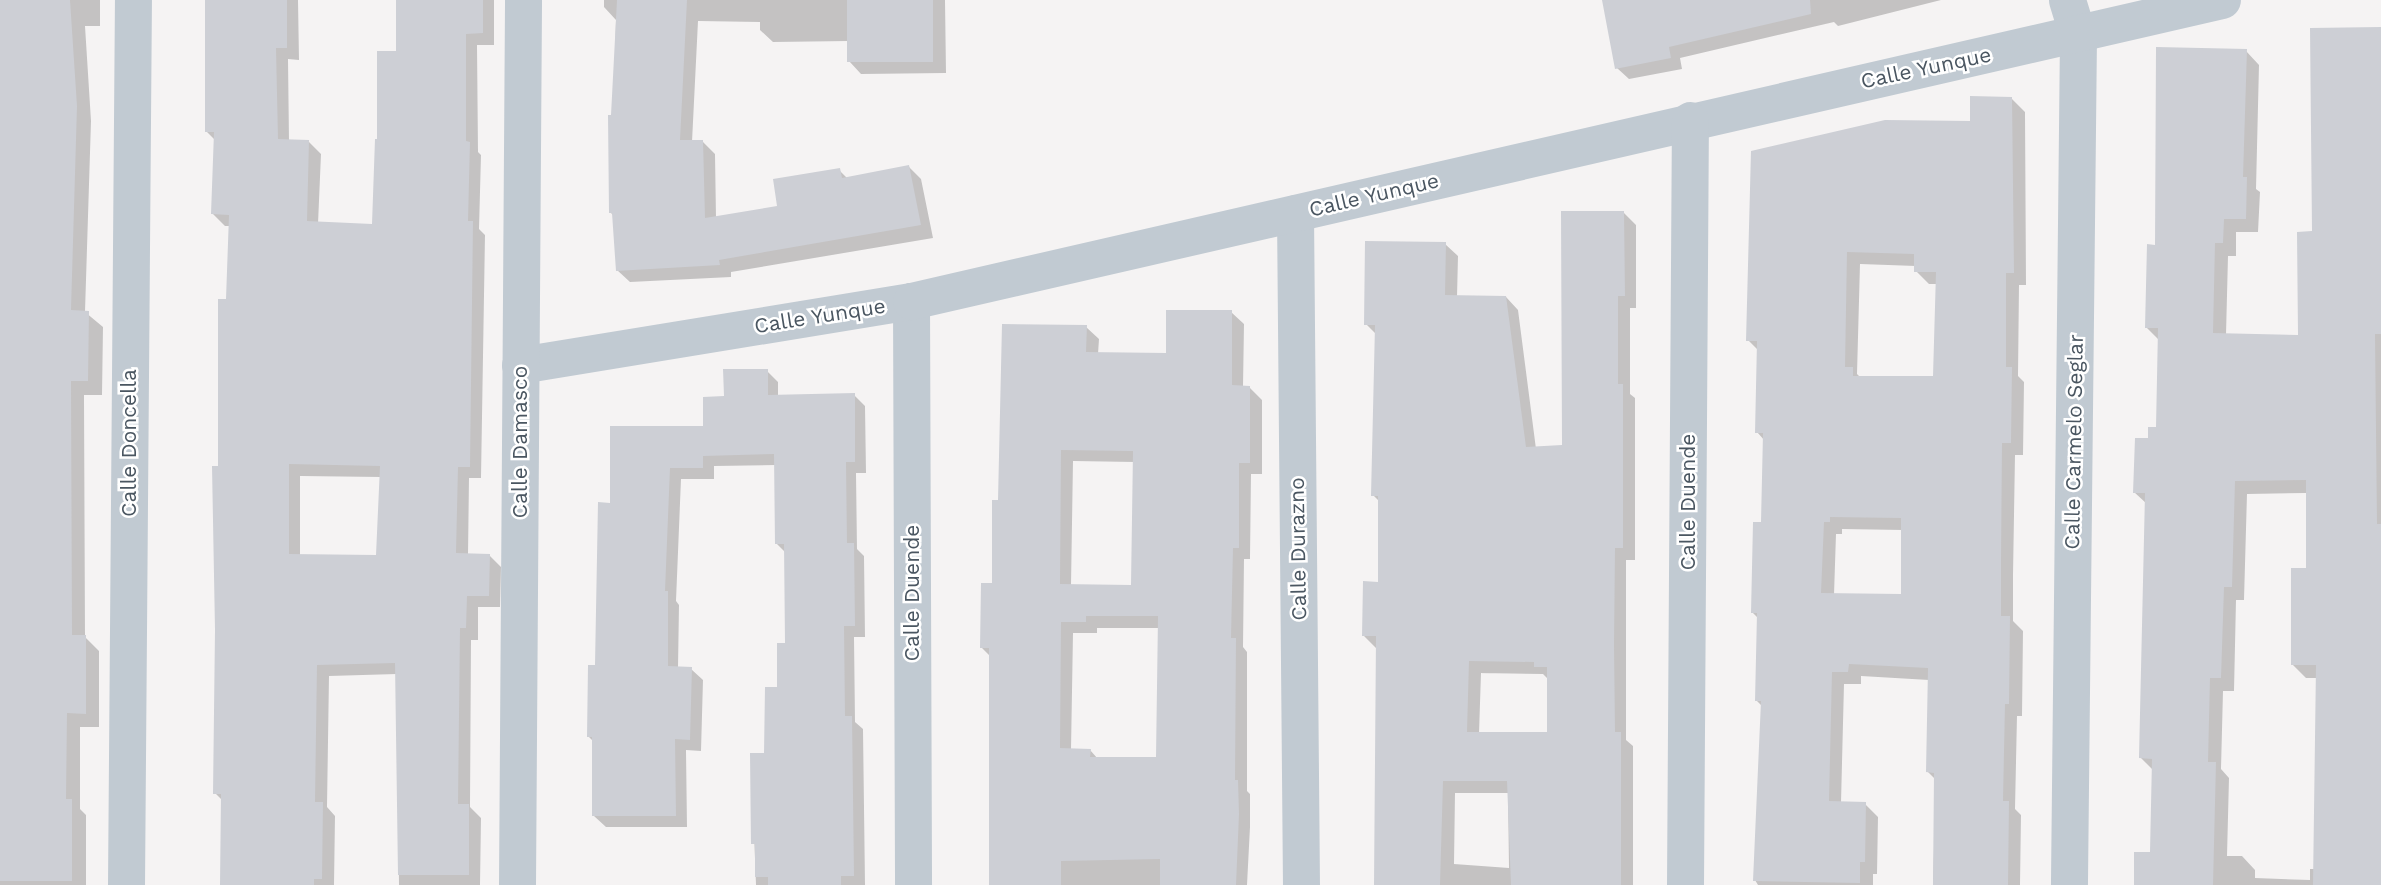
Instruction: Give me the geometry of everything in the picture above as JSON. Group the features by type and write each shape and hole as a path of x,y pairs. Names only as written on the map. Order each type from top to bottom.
{"street":[{"name":"Calle Doncella","path":"126,885 132,0"},
{"name":"Calle Damasco","path":"517,885 523,0"},
{"name":"Calle Carmelo Seglar","path":"2067,0 2078,35 2069,885"},
{"name":"Calle Yunque","path":"520,365 911,301 2222,0"},
{"name":"Calle Duende","path":"1685,885 1690,120"},
{"name":"Calle Durazno","path":"1294,213 1301,885"},
{"name":"Calle Duende","path":"911,301 913,885"}],"building":[{"path":"0,0 70,0 77,106 71,310 89,311 88,381 71,381 72,635 86,635 86,714 67,713 66,799 72,799 72,881 0,881"},
{"path":"205,0 287,0 287,48 276,48 278,139 309,140 307,221 372,224 377,139 377,51 396,51 396,0 483,0 483,33 466,34 466,141 470,142 468,221 473,221 470,467 458,467 456,553 490,554 489,596 467,596 466,628 460,628 458,804 469,804 469,875 398,875 395,663 317,665 315,802 323,802 322,879 314,879 314,885 220,885 221,794 213,794 215,630 212,466 218,466 218,299 226,299 229,215 211,214 214,132 205,132","holes":["289,464 380,466 376,555 289,554"]},
{"path":"617,0 687,0 680,140 703,140 705,218 777,206 773,179 840,168 842,178 909,165 921,225 719,260 720,265 616,271 612,213 609,213 608,115 611,115"},
{"path":"847,0 933,0 933,62 847,62"},
{"path":"1602,0 1810,0 1811,14 1669,47 1671,58 1615,69"},
{"path":"2381,27 2381,334 2375,334 2377,524 2381,524 2381,885 2313,885 2316,665 2291,665 2291,568 2306,568 2306,480 2235,481 2232,587 2224,587 2221,678 2210,678 2208,762 2216,762 2213,885 2134,885 2134,852 2150,852 2152,759 2139,758 2145,493 2133,493 2135,438 2148,438 2148,427 2156,427 2158,328 2145,328 2147,244 2155,245 2156,47 2247,49 2243,177 2247,177 2246,219 2224,219 2223,243 2215,243 2213,333 2298,335 2297,232 2312,231 2310,28"},
{"path":"1970,96 2012,97 2014,273 2006,273 2006,367 2012,367 2011,443 2002,443 2001,562 2001,616 2010,616 2009,704 2005,704 2003,801 2009,801 2008,885 1933,885 1934,773 1926,772 1928,668 1849,664 1848,672 1832,672 1829,801 1866,802 1865,862 1860,862 1860,883 1753,881 1761,701 1755,701 1757,613 1751,613 1753,522 1761,522 1763,433 1755,433 1757,341 1746,341 1751,151 1885,120 1970,121","holes":["1847,252 1914,254 1914,272 1936,272 1933,376 1853,376 1853,367 1845,367","1830,517 1901,518 1901,594 1821,593 1824,522 1830,522"]},
{"path":"1561,211 1624,211 1625,296 1618,296 1618,384 1623,384 1623,548 1615,548 1614,645 1615,732 1621,732 1621,885 1511,885 1507,781 1443,781 1440,885 1374,885 1376,636 1362,636 1363,581 1378,582 1378,496 1371,496 1375,325 1364,325 1365,241 1446,242 1445,295 1506,296 1526,447 1562,445","holes":["1469,661 1534,662 1534,667 1547,667 1547,732 1467,732"]},
{"path":"1166,310 1232,310 1232,385 1250,386 1250,463 1239,463 1239,548 1233,548 1231,638 1236,638 1235,780 1238,780 1239,814 1236,885 1160,885 1160,859 1061,861 1061,885 989,885 989,648 980,648 981,583 992,583 992,500 998,500 1002,324 1087,325 1086,352 1166,353","holes":["1061,450 1133,451 1131,585 1060,584","1086,616 1158,616 1156,757 1090,757 1091,749 1060,748 1061,622 1086,622"]},
{"path":"723,369 768,369 768,395 855,393 855,462 846,462 847,543 854,543 855,626 844,626 845,716 852,716 854,876 841,876 841,885 768,885 768,877 755,877 755,844 751,844 750,753 764,753 765,687 777,687 777,643 785,643 784,544 775,544 774,454 703,456 703,397 724,396"},
{"path":"610,426 703,426 703,468 670,468 665,591 668,591 668,666 692,667 690,740 675,739 676,816 592,816 592,737 587,737 588,665 595,665 598,502 610,503"}]}
